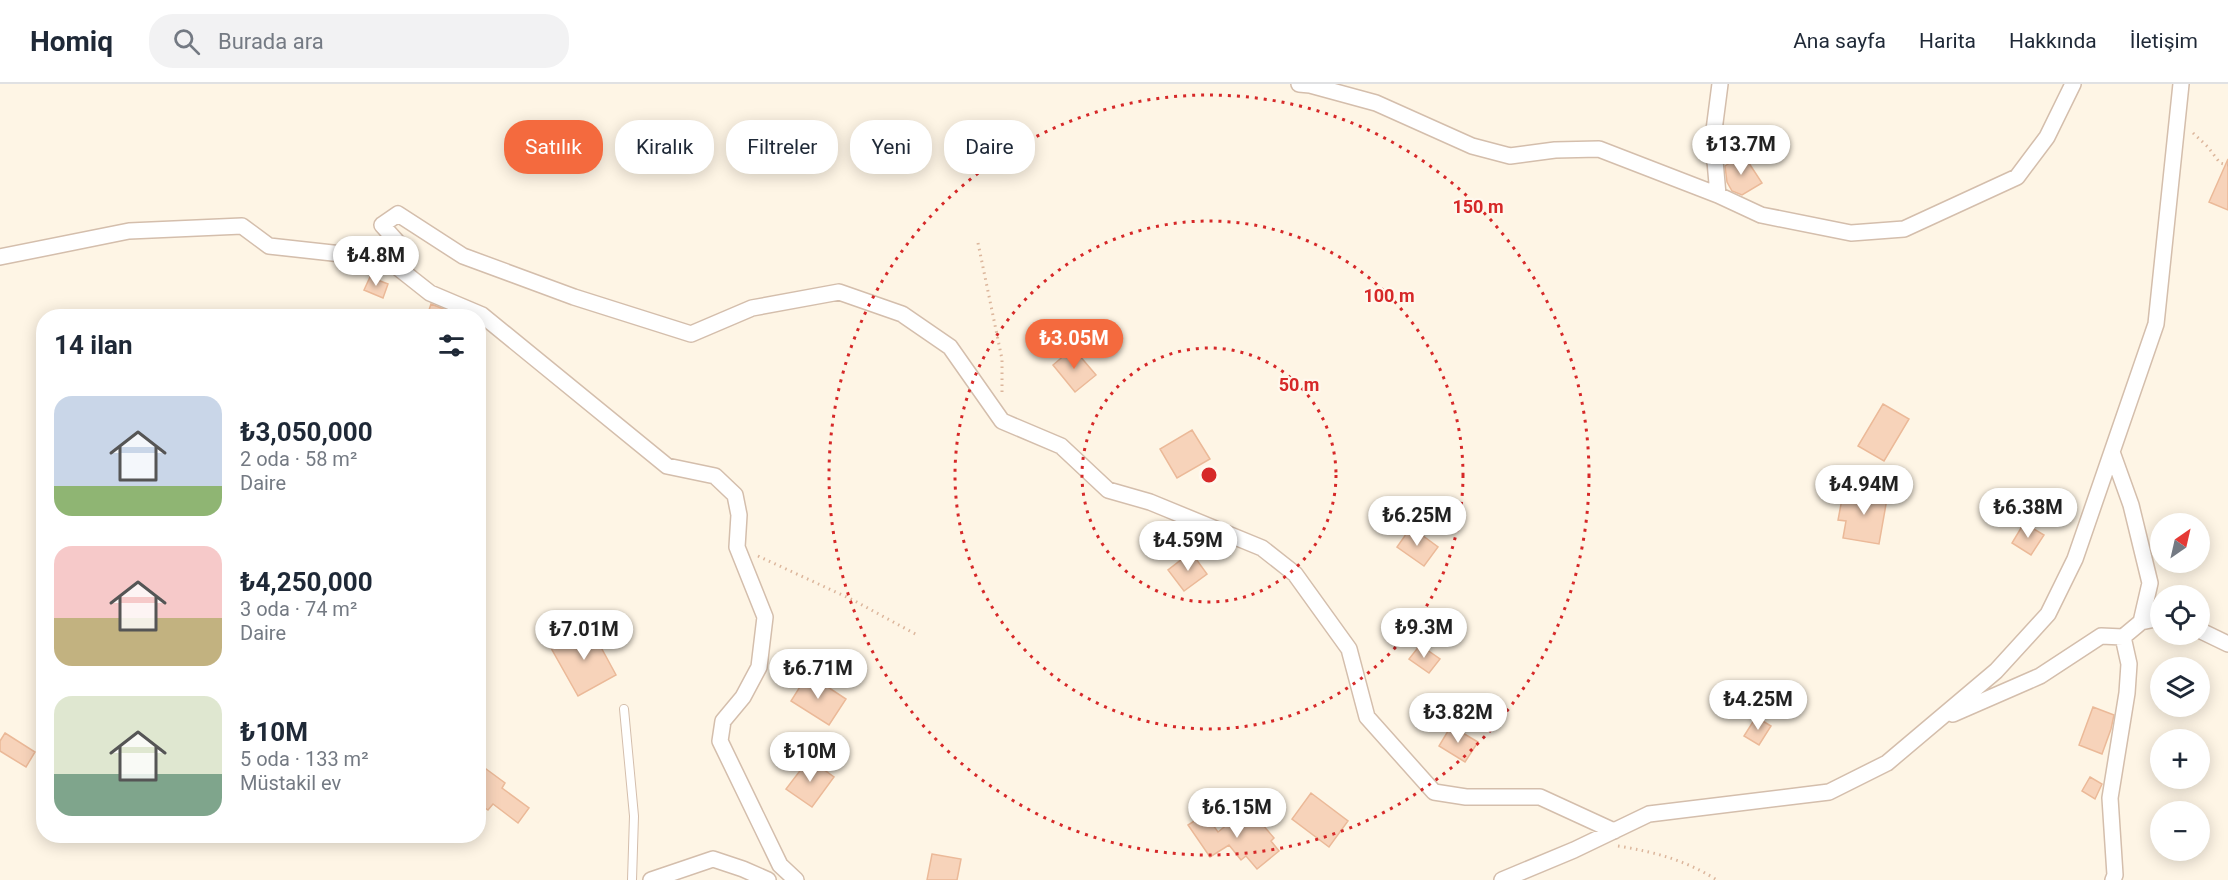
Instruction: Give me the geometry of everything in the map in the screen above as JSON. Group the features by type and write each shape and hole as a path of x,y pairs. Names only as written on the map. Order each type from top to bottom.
{"street":[{"path":"1299,84 1376,103 1481,149 1510,156 1555,150 1599,149 1718,195 1761,215 1851,233 1904,229 2017,177 2047,137 2073,84"},
{"path":"1718,195 1713,138 1720,84"},
{"path":"1502,880 1649,814 1829,792 1887,763 1996,671 2048,614 2075,559 2156,324 2181,84"},
{"path":"387,259 400,245 382,225 398,214 464,256 574,297 691,334 752,308 838,292 902,314 950,347 1002,421 1061,446 1108,490 1150,502 1262,548 1295,574 1349,649 1367,717 1434,792 1466,797 1540,797 1614,831"},
{"path":"0,257 129,231 242,226 269,246 387,259 430,293 468,309"},
{"path":"486,318 667,466 714,476 735,495 739,514 737,547 765,617 759,667 742,697 723,721 720,741 780,865 796,880"},
{"path":"2112,452 2131,505 2150,583 2140,622"},
{"path":"1937,722 2040,676 2101,636 2123,637 2140,622 2150,620"},
{"path":"2210,635 2228,644"},
{"path":"2113,880 2115,875 2110,798 2127,693 2129,664 2123,637"},
{"path":"651,880 713,859 743,868 768,880"}],"lane":[{"path":"624,709 634,816 632,880"}],"path":[{"path":"2177,120 2208,147 2220,163 2228,165"},
{"path":"978,243 1002,359 1002,421"},
{"path":"737,547 853,600 919,636"},
{"path":"1590,842 1654,852 1701,870 1717,880"}],"building":[{"path":"1743,154 1762,183 1742,195 1732,191 1727,182 1725,166"},
{"path":"2228,159 2228,210 2209,202"},
{"path":"370,277 388,284 383,298 364,290"},
{"path":"431,304 444,309 429,309"},
{"path":"1073,348 1096,375 1075,392 1053,365"},
{"path":"1883,404 1909,419 1884,461 1858,446"},
{"path":"1192,430 1210,459 1177,478 1160,449"},
{"path":"1857,488 1888,493 1879,544 1843,538 1846,521 1838,520 1842,499 1855,501"},
{"path":"2024,523 2044,535 2031,555 2012,543"},
{"path":"1411,527 1438,547 1424,566 1397,547"},
{"path":"1191,552 1207,574 1184,591 1168,570"},
{"path":"590,627 616,675 578,696 551,648"},
{"path":"1420,645 1440,659 1429,673 1409,659"},
{"path":"808,674 846,699 829,725 791,701"},
{"path":"2093,707 2114,715 2102,754 2079,745"},
{"path":"1756,717 1771,726 1759,745 1744,736"},
{"path":"1451,726 1478,742 1465,762 1439,746"},
{"path":"5,733 35,752 26,767 0,751 0,741"},
{"path":"809,759 834,777 812,807 786,789"},
{"path":"486,769 505,783 502,788 529,808 518,823 493,804 488,810 486,809"},
{"path":"2090,777 2102,784 2095,799 2082,791"},
{"path":"1311,793 1348,821 1329,847 1292,819"},
{"path":"1251,811 1274,838 1271,841 1279,851 1257,869 1246,856 1241,860 1229,845 1210,857 1188,825 1205,814 1218,832 1233,820 1235,824"},
{"path":"932,854 961,859 957,880 927,880"}]}
